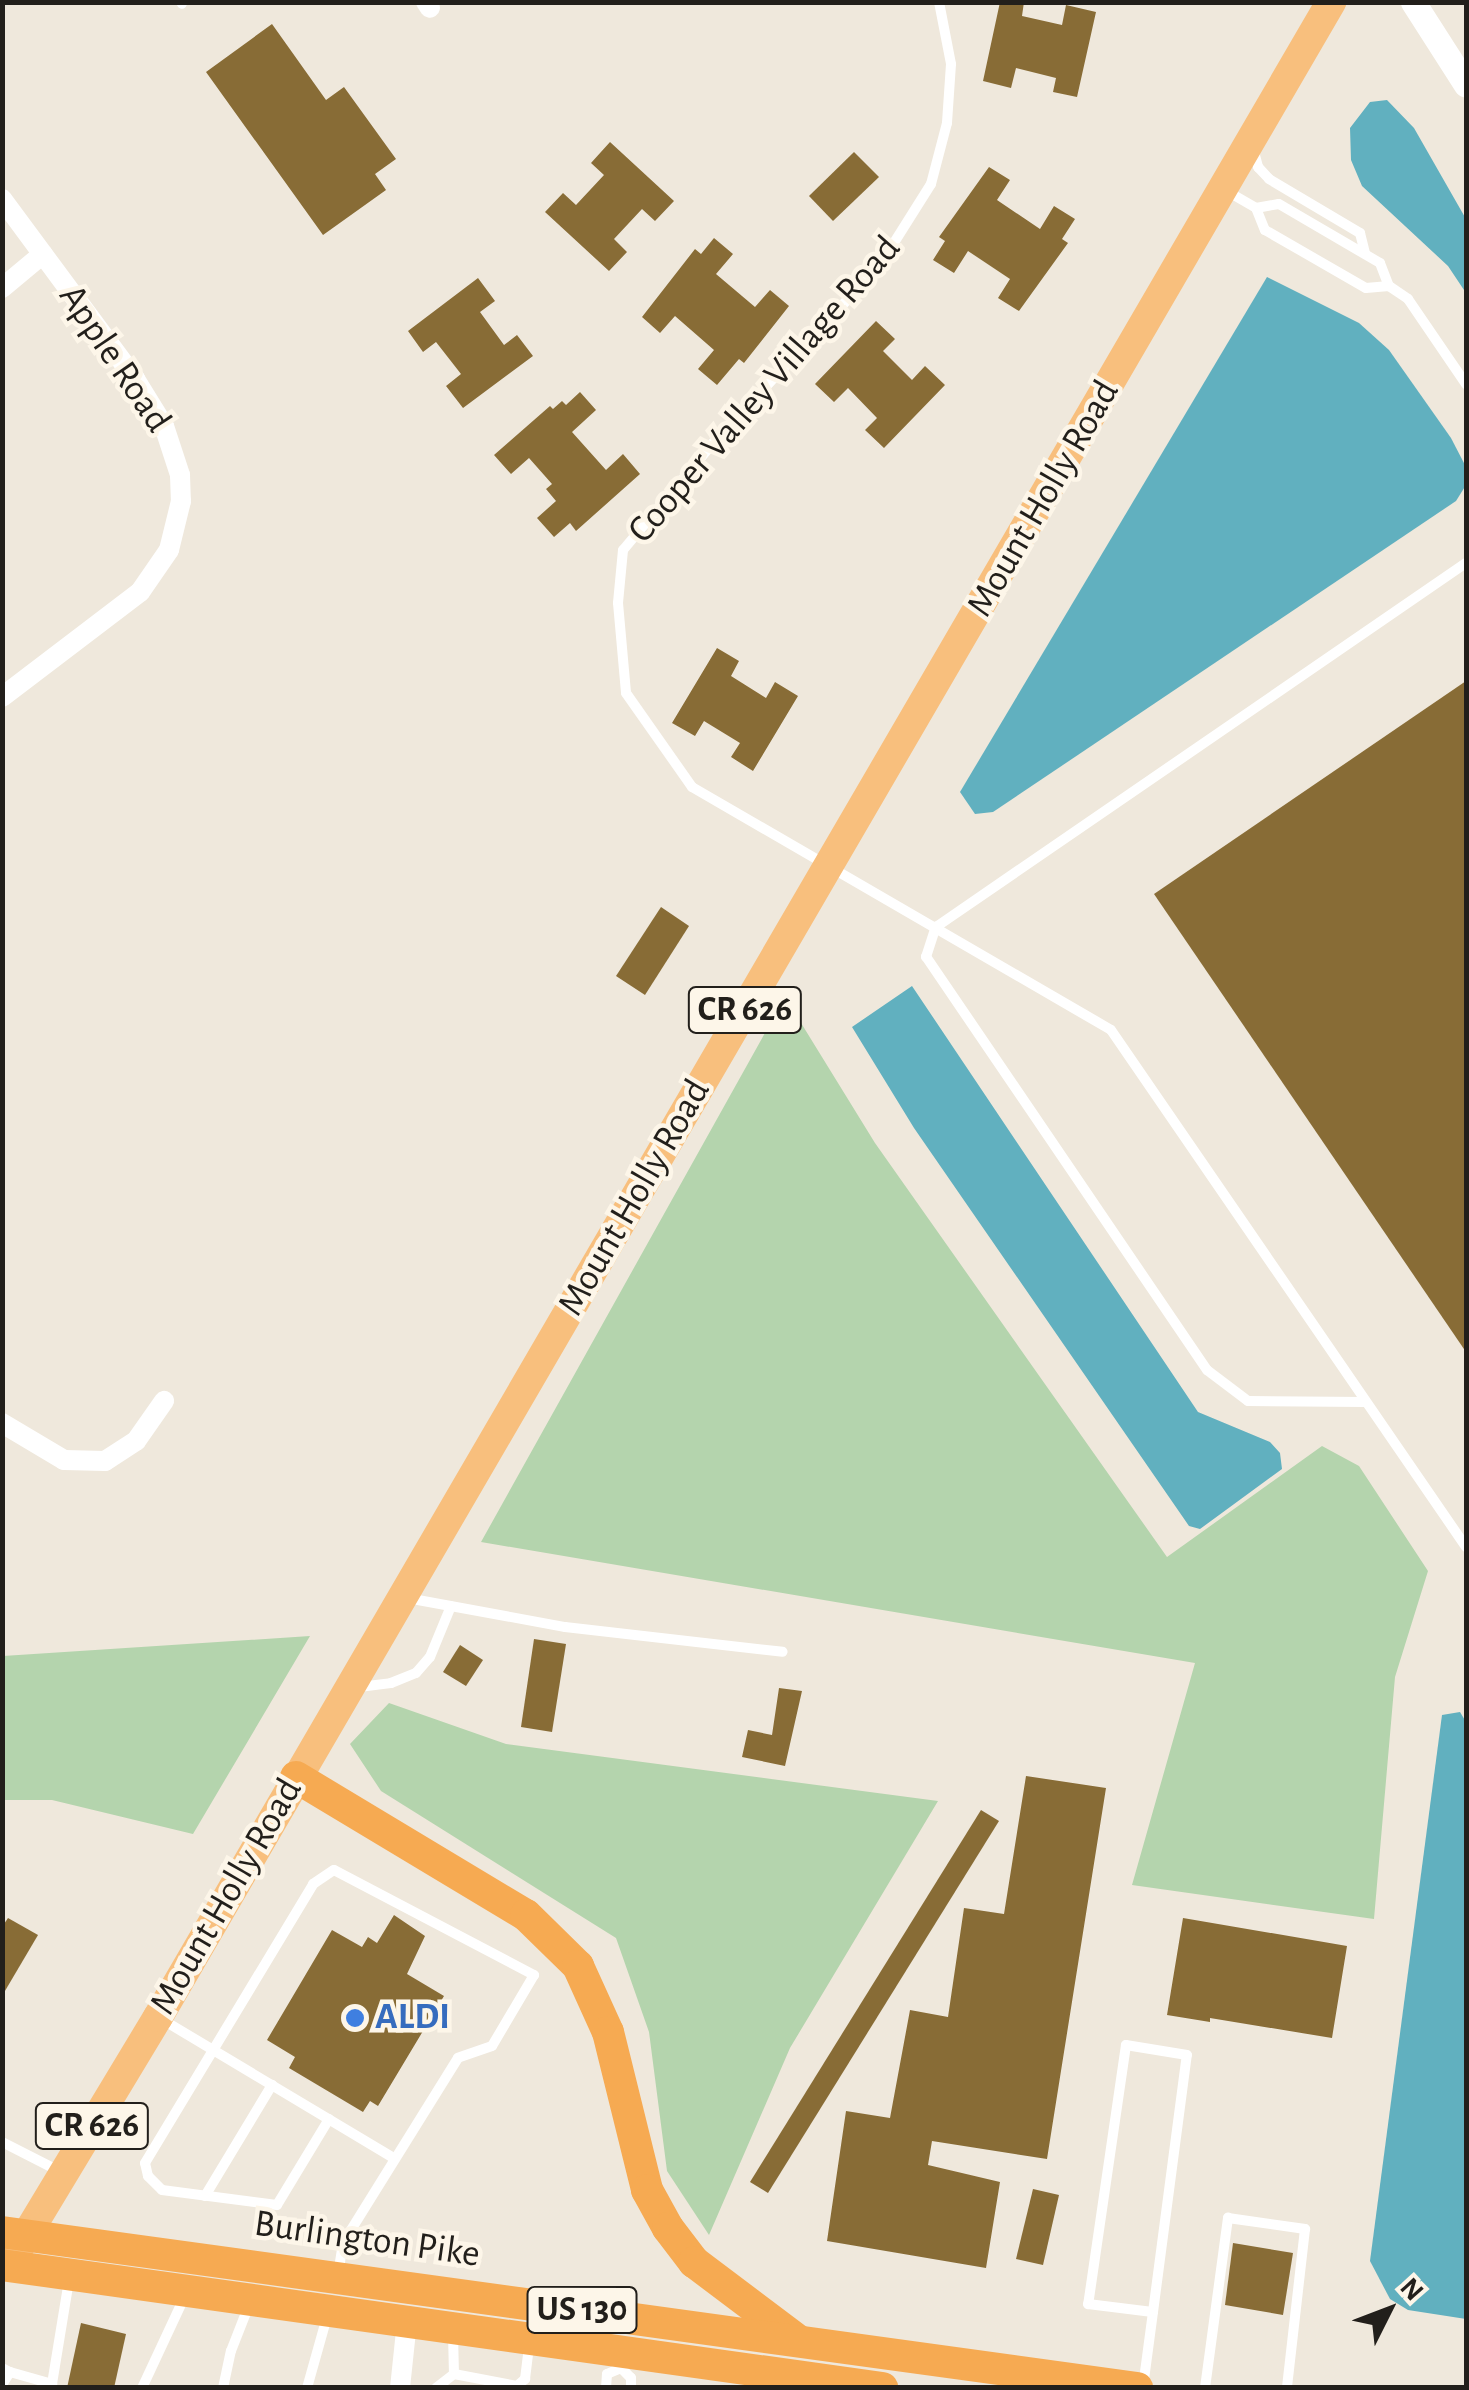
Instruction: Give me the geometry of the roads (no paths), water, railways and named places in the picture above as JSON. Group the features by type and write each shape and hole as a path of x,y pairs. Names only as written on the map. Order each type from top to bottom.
{"highway":[{"path":"296,1777 526,1915 578,1966 608,2032 648,2190 668,2228 694,2262 800,2341"},
{"name":"Burlington Pike","path":"15,2234 1140,2388"},
{"name":"Burlington Pike","path":"4,2268 530,2338 622,2360 882,2388"}],"main road":[{"name":"Mount Holly Road","path":"15,2234 64,2174 158,2016 1252,144 1331,2"},
{"name":"CR 626","path":"4,2268 15,2234"}],"street":[{"path":"1413,2 1466,84"},
{"name":"Apple Road","path":"2,199 164,426 180,476 180,501 169,550 140,592 2,697"},
{"path":"2,288 43,254"},
{"path":"2,1423 42,1451 64,1460 105,1461 136,1442 164,1401"},
{"path":"400,2388 407,2321"}],"lane":[{"name":"Cooper Valley Village Road","path":"939,2 951,64 948,123 931,184 880,266 667,494 624,550 618,602 626,693 692,787 1110,1030 1466,1548"},
{"path":"1252,144 1258,167 1269,179 1360,233 1366,254"},
{"path":"1224,190 1256,208 1279,204 1380,263 1389,286 1408,299 1466,384"},
{"path":"1256,208 1264,230 1366,288 1389,286"},
{"path":"1365,1402 1248,1401 1207,1370 926,957 936,927 1466,563"},
{"path":"401,1598 565,1626 783,1652"},
{"path":"348,1688 391,1683 416,1673 430,1657 452,1606"},
{"path":"329,2120 278,2205 162,2190 148,2176 145,2164 313,1884 334,1870 534,1975 492,2046 458,2058 343,2243 337,2276"},
{"path":"158,2016 394,2158"},
{"path":"1140,2388 1153,2312 1187,2054 1126,2045 1088,2304 1153,2312"},
{"path":"205,2196 272,2085"},
{"path":"2,2142 64,2174"},
{"path":"1204,2388 1228,2218 1304,2230 1288,2388"},
{"path":"2,2385 6,2370 31,2384 52,2384 66,2320 70,2274"},
{"path":"142,2388 187,2291"},
{"path":"223,2388 231,2350 252,2300"},
{"path":"306,2388 329,2310"},
{"path":"453,2328 454,2374"},
{"path":"436,2388 454,2374 517,2386 524,2383 530,2338"},
{"path":"606,2388 607,2374 622,2360 631,2378 631,2388"}],"water":[{"path":"1387,100 1414,128 1466,219 1466,293 1448,266 1362,186 1351,160 1350,128 1370,102"},
{"path":"1267,277 1359,323 1389,350 1451,438 1466,467 1466,485 1456,501 993,812 975,814 960,792"},
{"path":"912,986 1198,1412 1270,1442 1280,1453 1282,1469 1200,1529 1189,1526 914,1128 852,1027"},
{"path":"1460,1712 1466,1722 1466,2319 1408,2310 1390,2299 1370,2261 1442,1715"}],"place":[{"name":"ALDI","path":"355,2018"}]}
